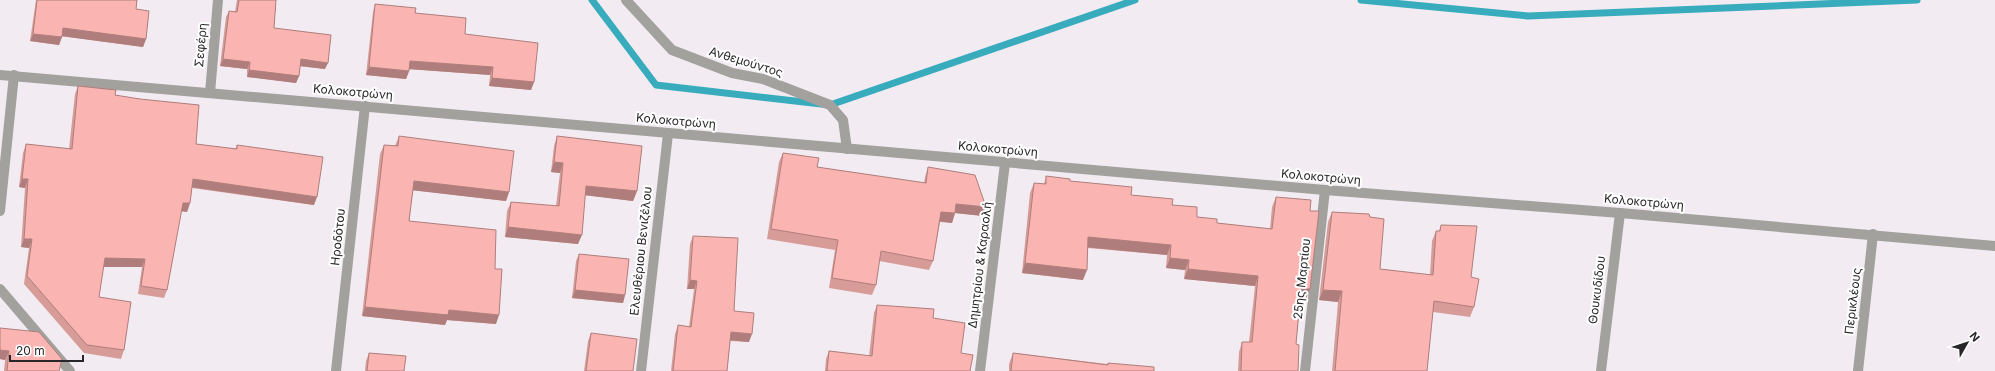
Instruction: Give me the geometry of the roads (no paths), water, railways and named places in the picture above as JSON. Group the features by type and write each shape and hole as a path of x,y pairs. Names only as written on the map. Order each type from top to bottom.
{"street":[{"name":"Σεφέρη","path":"210,93 218,0"},
{"name":"Ανθεμούντος","path":"626,0 672,50 732,73 763,79 830,105 843,120 847,149"},
{"name":"Κολοκοτρώνη","path":"0,74 668,134 1325,190 1873,234 1995,246"},
{"path":"0,211 14,76"},
{"name":"Ηροδότου","path":"336,371 365,106"},
{"name":"Ελευθέριου Βενιζέλου","path":"641,371 668,134"},
{"name":"Δημητρίου & Καραολή","path":"980,371 1005,163"},
{"name":"25ης Μαρτίου","path":"1305,371 1325,190"},
{"name":"Θουκυδίδου","path":"1601,371 1620,213"},
{"name":"Περικλέους","path":"1858,371 1873,234"},
{"path":"0,289 70,371"}],"waterway":[{"path":"592,0 656,85 830,105 1135,0"},
{"path":"1361,0 1528,16 1917,0"}]}
